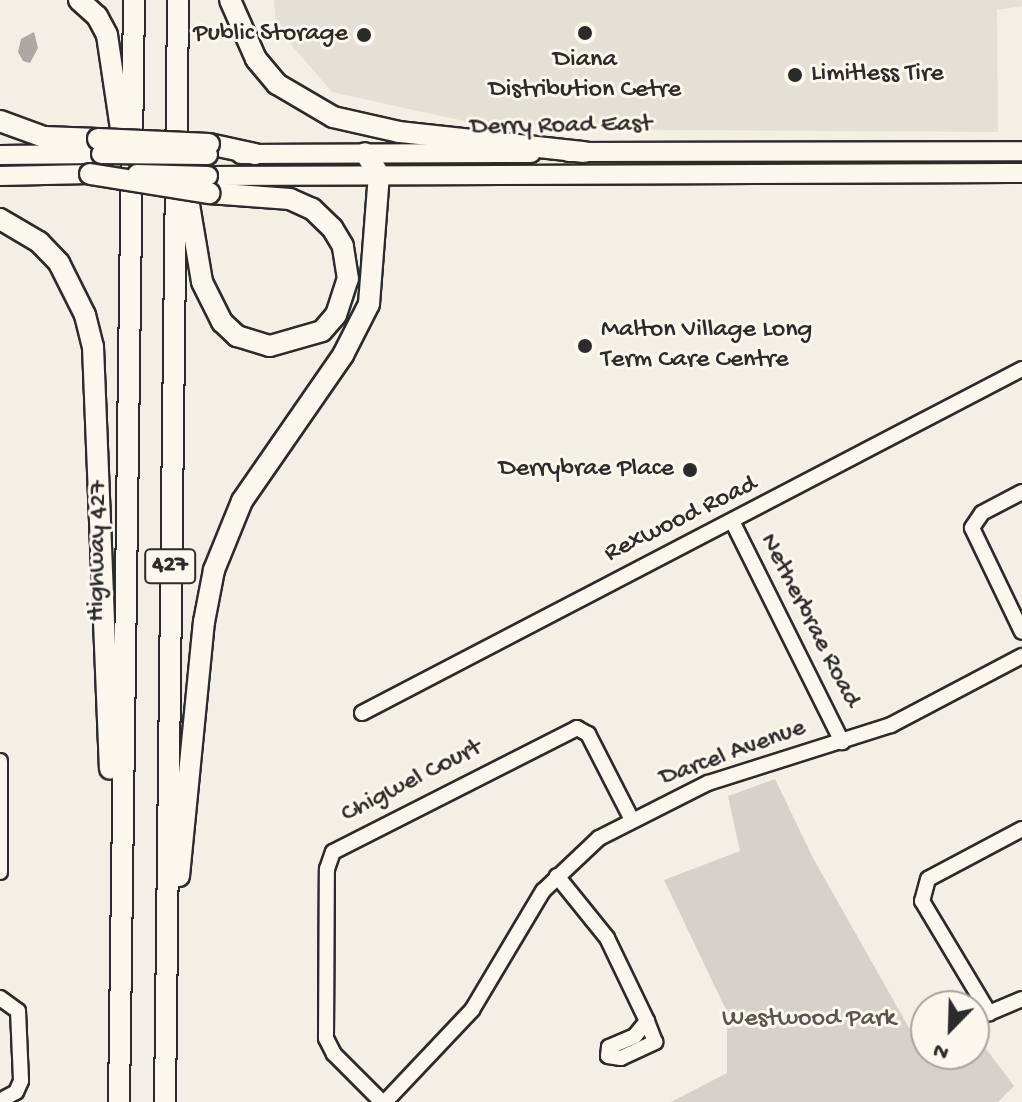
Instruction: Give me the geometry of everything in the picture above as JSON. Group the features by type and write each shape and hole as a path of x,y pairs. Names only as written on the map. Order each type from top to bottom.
{"highway":[{"path":"79,0 97,16 114,58 125,198 131,220"},
{"name":"Highway 427","path":"119,1102 134,0"},
{"name":"427","path":"165,1102 178,0"},
{"path":"230,0 256,59 277,84 322,113 399,132 584,152"},
{"path":"0,121 44,137 100,146 255,154"},
{"path":"90,174 208,184 290,199 312,209 332,228 347,260 348,279 336,315 322,331 270,346 237,336 222,322 202,282 176,125"},
{"path":"167,1007 204,622 214,570 256,478 295,428 363,319 376,261 379,174 365,153"},
{"path":"0,219 39,242 59,263 85,315 93,347 113,854 120,915"}],"main road":[{"path":"0,155 100,146"},
{"name":"Derry Road East","path":"255,154 1022,151"},
{"name":"Derry Road East","path":"208,184 379,174 1022,173"},
{"path":"0,176 90,174"}],"street":[{"name":"Rexwood Road","path":"362,713 583,595 733,523 1022,369"},
{"path":"1022,492 982,513 972,528 1022,632"},
{"name":"Netherbrae Road","path":"733,523 842,742"},
{"name":"Darcel Avenue","path":"384,1102 472,1010 557,876 576,854 631,818 708,783 891,725 1022,656"},
{"name":"Chigwel Court","path":"384,1102 334,1054 326,1038 327,869 333,852 577,728 588,734 631,818"},
{"path":"0,761 0,872"},
{"path":"1022,829 928,879 922,901 989,1013 1022,999"},
{"path":"557,876 607,938 647,1021"},
{"path":"0,998 18,1011 21,1081 16,1092 0,1101"}],"shaded area":[{"path":"274,0 1022,0 1022,6 997,10 998,132 669,130 473,123 332,92 276,27"},
{"path":"34,32 38,48 30,63 23,61 18,52 21,39"}],"green space":[{"name":"Westwood Park","path":"775,779 813,858 910,1030 910,1070 990,1070 990,1054 1014,1086 998,1102 671,1102 727,1073 727,1012 664,880 740,851 728,796"}],"place":[{"name":"Diana Distribution Cetre","path":"585,33"},
{"name":"Public Storage","path":"364,35"},
{"name":"Limitless Tire","path":"795,75"},
{"name":"Malton Village Long Term Care Centre","path":"585,346"},
{"name":"Derrybrae Place","path":"690,470"}]}
